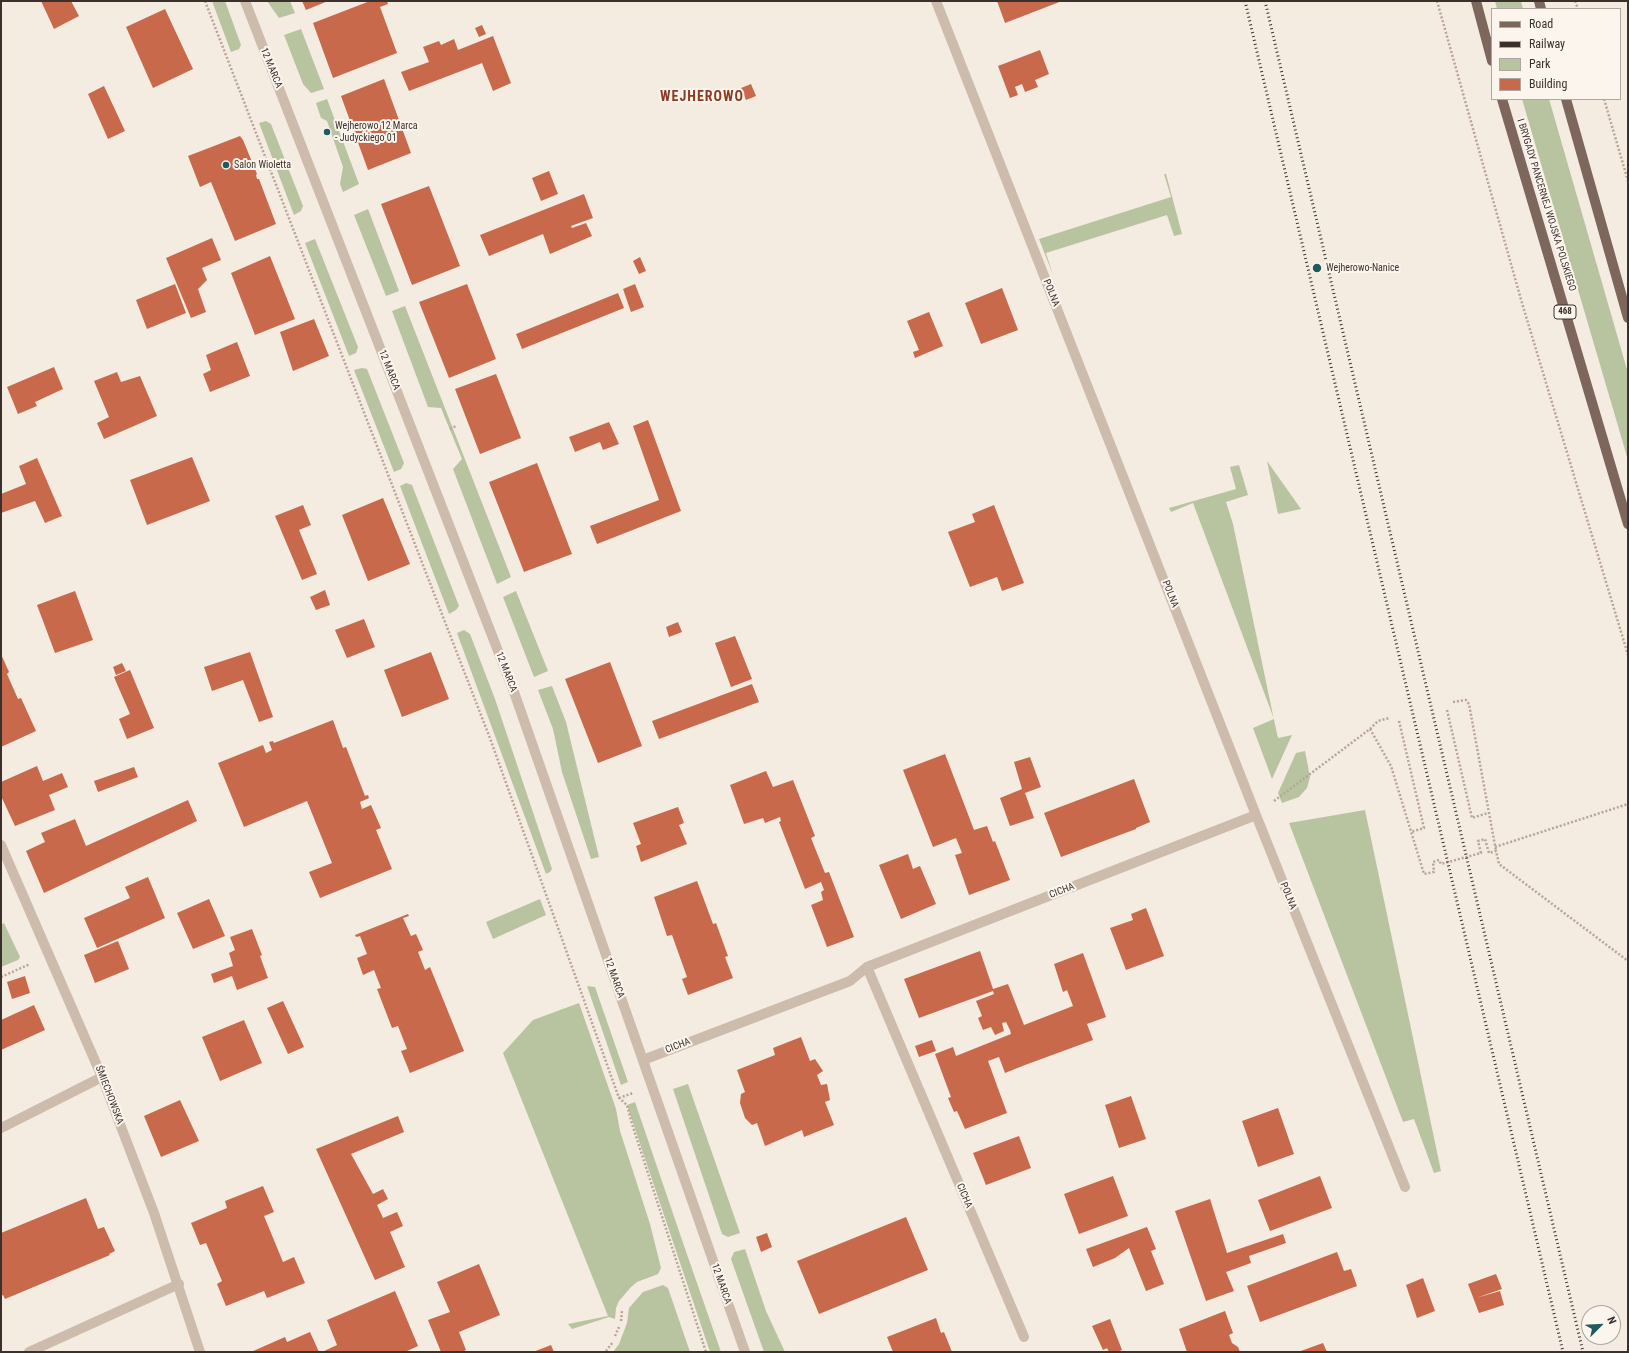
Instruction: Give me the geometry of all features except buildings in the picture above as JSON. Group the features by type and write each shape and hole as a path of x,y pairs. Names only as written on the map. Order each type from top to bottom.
{"main road":[{"path":"1476,1 1491,57"},
{"name":"I BRYGADY PANCERNEJ WOJSKA POLSKIEGO","path":"1502,100 1628,524"},
{"path":"1566,100 1628,318"}],"street":[{"name":"12 MARCA","path":"245,1 514,692 744,1352"},
{"name":"POLNA","path":"936,1 1256,815 1405,1187"},
{"name":"CICHA","path":"643,1060 850,981 867,967 1256,815"},
{"name":"ŚMIECHOWSKA","path":"1,844 102,1077 179,1284 200,1352"},
{"name":"CICHA","path":"867,967 1024,1337"},
{"path":"1,1128 102,1077"},
{"path":"29,1352 179,1284"}],"path":[{"path":"205,1 489,734 619,1098 628,1105 632,1124 706,1352"},
{"path":"1437,1 1522,303 1628,655"},
{"path":"1604,100 1628,180"},
{"path":"450,429 456,426"},
{"path":"1453,702 1466,700 1468,704 1499,864 1628,961"},
{"path":"1447,710 1472,818 1488,813"},
{"path":"1256,815 1370,729 1378,721 1389,718"},
{"path":"1399,721 1424,828 1411,832"},
{"path":"1370,729 1392,766 1424,874 1434,872 1433,862 1439,860 1440,864 1481,853 1478,841 1485,839 1490,853 1496,851"},
{"path":"1495,847 1628,804"},
{"path":"1,976 33,963"},
{"path":"621,1321 622,1310"},
{"path":"615,1336 619,1327"},
{"path":"606,1351 613,1342"}],"green space":[{"path":"212,1 225,1 241,45 239,49 231,52"},
{"path":"267,1 290,1 295,13 279,18"},
{"path":"1495,1 1521,1 1523,8 1497,8"},
{"path":"301,29 324,89 311,93 303,84 284,35"},
{"path":"327,99 359,184 343,192 340,184 343,167 327,121 321,118 316,103"},
{"path":"1522,100 1549,100 1628,373 1628,460"},
{"path":"266,121 271,124 303,206 301,211 294,215 259,123"},
{"path":"1164,174 1166,174 1182,234 1174,236 1167,215 1046,253 1053,275 1039,239 1171,197"},
{"path":"368,209 399,291 386,296 354,215"},
{"path":"315,239 358,347 356,353 349,356 305,243"},
{"path":"405,306 511,577 497,584 453,469 462,459 441,408 428,407 392,311"},
{"path":"362,368 367,369 404,463 401,469 394,472 354,370"},
{"path":"1267,461 1301,509 1278,514"},
{"path":"1239,465 1248,495 1226,502 1233,524 1274,718 1193,503 1171,512 1169,508 1236,489 1230,467"},
{"path":"406,483 412,485 459,606 456,610 449,614 400,486"},
{"path":"516,591 548,671 534,677 503,597"},
{"path":"464,630 470,634 495,699 552,869 546,874 457,633"},
{"path":"552,686 566,722 599,857 591,859 562,772 553,729 538,690"},
{"path":"1274,719 1278,738 1292,735 1272,779 1253,728"},
{"path":"1305,751 1310,777 1307,788 1299,797 1282,803 1278,793 1296,753"},
{"path":"1365,810 1441,1171 1434,1173 1414,1119 1403,1122 1289,823"},
{"path":"540,899 546,915 493,939 486,922"},
{"path":"4,923 20,957 18,960 1,967 1,925"},
{"path":"587,986 595,987 628,1082 621,1085"},
{"path":"579,1003 616,1109 620,1131 650,1224 661,1268 658,1274 637,1282 631,1287 619,1301 616,1308 615,1319 609,1317 572,1329 568,1324 608,1316 503,1053 533,1020"},
{"path":"688,1084 740,1233 728,1237 722,1234 673,1089"},
{"path":"635,1102 721,1352 710,1352 627,1105"},
{"path":"745,1249 766,1311 785,1352 764,1352 731,1259 734,1252"},
{"path":"663,1285 668,1288 690,1352 613,1352 619,1344 627,1323 629,1308 643,1292"}],"railway":[{"path":"1245,1 1563,1352"},
{"path":"1265,1 1583,1352"}],"place":[{"name":"Wejherowo 12 Marca - Judyckiego 01","path":"327,132"},
{"name":"Salon Wioletta","path":"226,165"},
{"name":"Wejherowo-Nanice","path":"1317,268"}],"district":[{"name":"WEJHEROWO","path":"702,97"}]}
